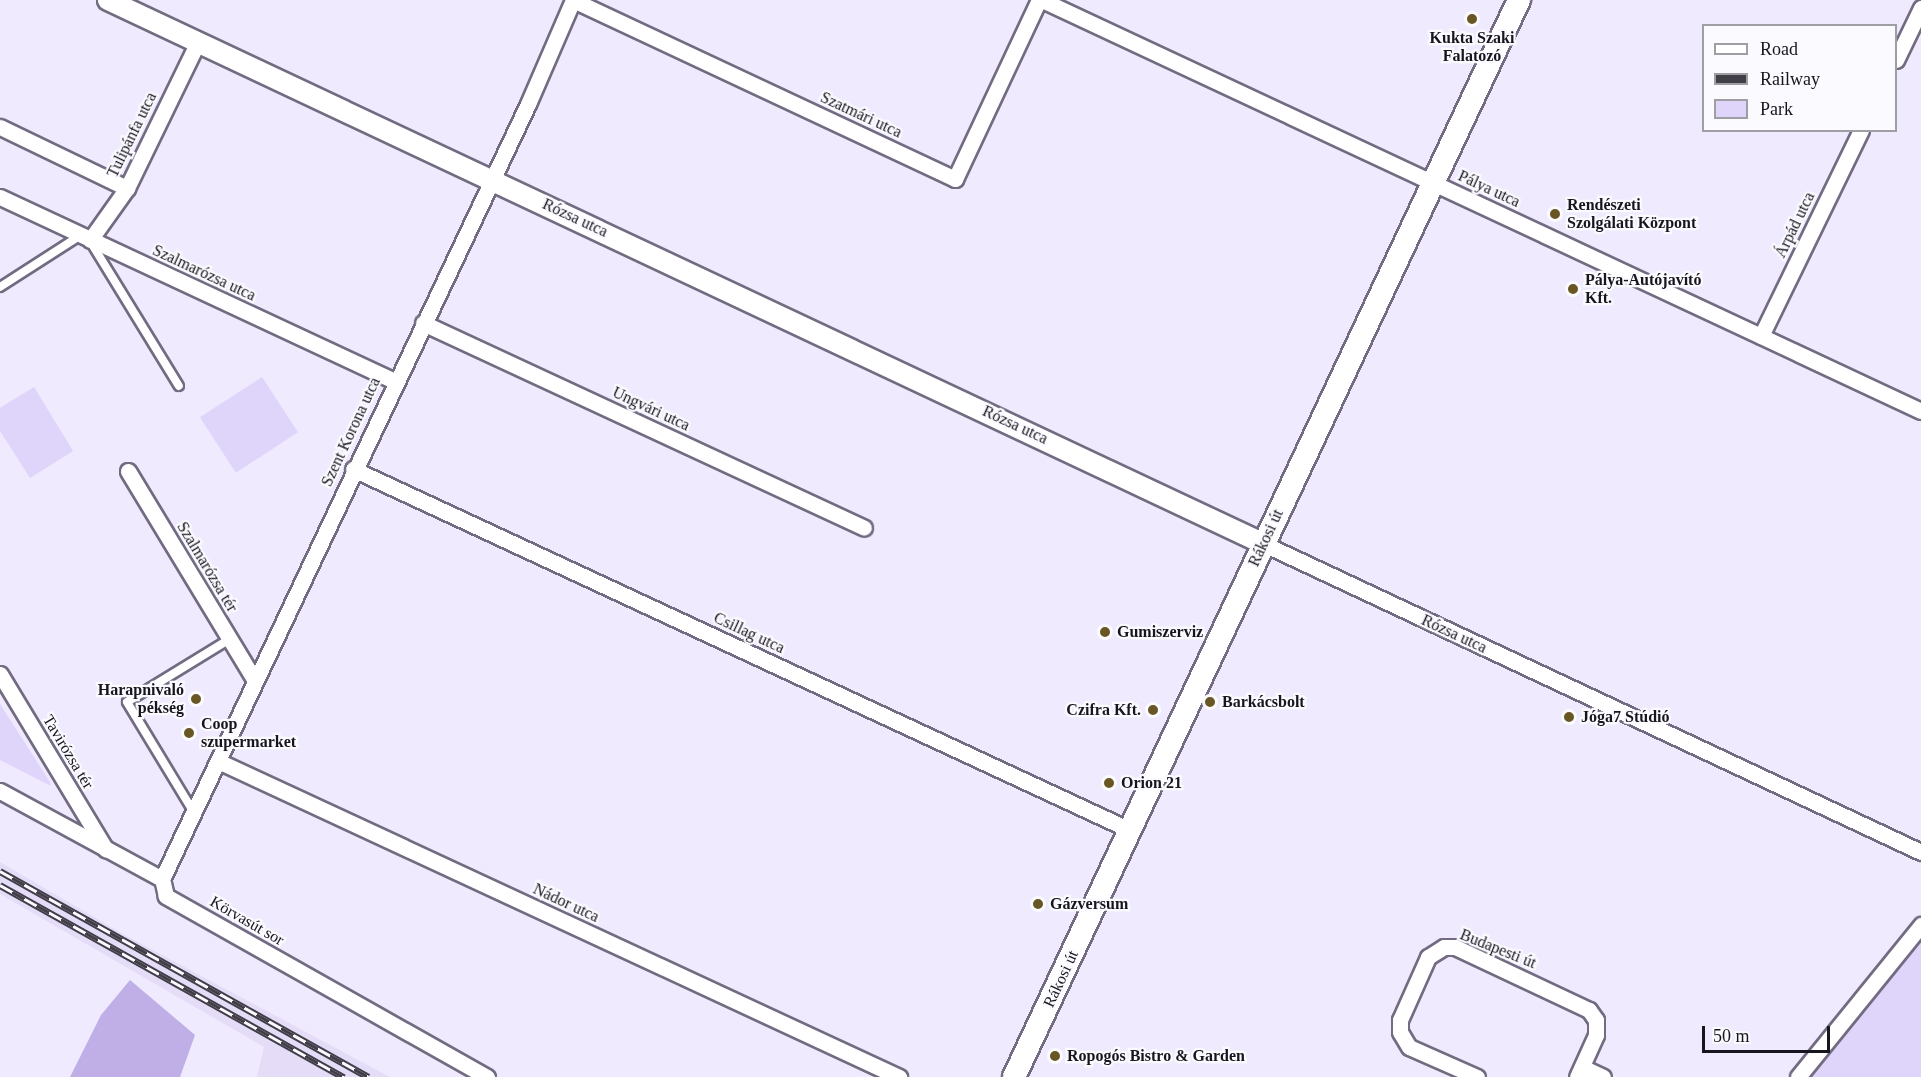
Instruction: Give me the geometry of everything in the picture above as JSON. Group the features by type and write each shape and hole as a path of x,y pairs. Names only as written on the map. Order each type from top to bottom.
{"main road":[{"name":"Rákosi út","path":"1014,1077 1519,0"}],"street":[{"name":"Rózsa utca","path":"108,0 1921,852"},
{"name":"Szatmári utca","path":"573,0 955,179 1041,0"},
{"name":"Szent Korona utca","path":"162,879 394,381 492,179 573,0"},
{"name":"Pálya utca","path":"1041,0 1921,411"},
{"path":"1897,58 1921,8"},
{"name":"Tulipánfa utca","path":"85,237 127,188 198,42"},
{"path":"0,127 127,188"},
{"name":"Árpád utca","path":"1761,336 1860,132"},
{"name":"Szalmarózsa utca","path":"0,197 394,381"},
{"name":"Ungvári utca","path":"423,323 864,528"},
{"name":"Csillag utca","path":"353,469 1130,830"},
{"name":"Szalmarózsa tér","path":"128,471 255,681"},
{"name":"Tavirózsa tér","path":"0,674 106,850"},
{"name":"Nádor utca","path":"218,761 899,1077"},
{"name":"Körvasút sor","path":"0,791 162,879 166,896 486,1077"},
{"path":"1798,1077 1921,925"},
{"name":"Budapesti út","path":"1477,1077 1409,1047 1400,1032 1400,1020 1428,957 1444,947 1455,947 1589,1010 1597,1030 1580,1072 1603,1077"}],"lane":[{"path":"0,287 85,237 179,386"},
{"path":"194,812 127,702 230,639"}],"shaded area":[{"path":"0,862 123,934 390,1077 257,1077 264,1047 0,894"},
{"path":"130,980 195,1035 180,1077 70,1077 101,1015"}],"green space":[{"path":"262,377 298,432 236,473 200,417"},
{"path":"34,387 73,451 30,478 0,431 0,408"},
{"path":"0,704 50,782 51,786 0,760"},
{"path":"1921,936 1921,1077 1810,1077"}],"railway":[{"path":"0,871 368,1077"},
{"path":"0,885 344,1077"}],"place":[{"name":"Kukta Szaki Falatozó","path":"1472,19"},
{"name":"Rendészeti Szolgálati Központ","path":"1555,214"},
{"name":"Pálya-Autójavító Kft.","path":"1573,289"},
{"name":"Gumiszerviz","path":"1105,632"},
{"name":"Harapnivaló pékség","path":"196,699"},
{"name":"Barkácsbolt","path":"1210,702"},
{"name":"Czifra Kft.","path":"1153,710"},
{"name":"Jóga7 Stúdió","path":"1569,717"},
{"name":"Coop szupermarket","path":"189,733"},
{"name":"Orion 21","path":"1109,783"},
{"name":"Gázversum","path":"1038,904"},
{"name":"Ropogós Bistro & Garden","path":"1055,1056"}]}
